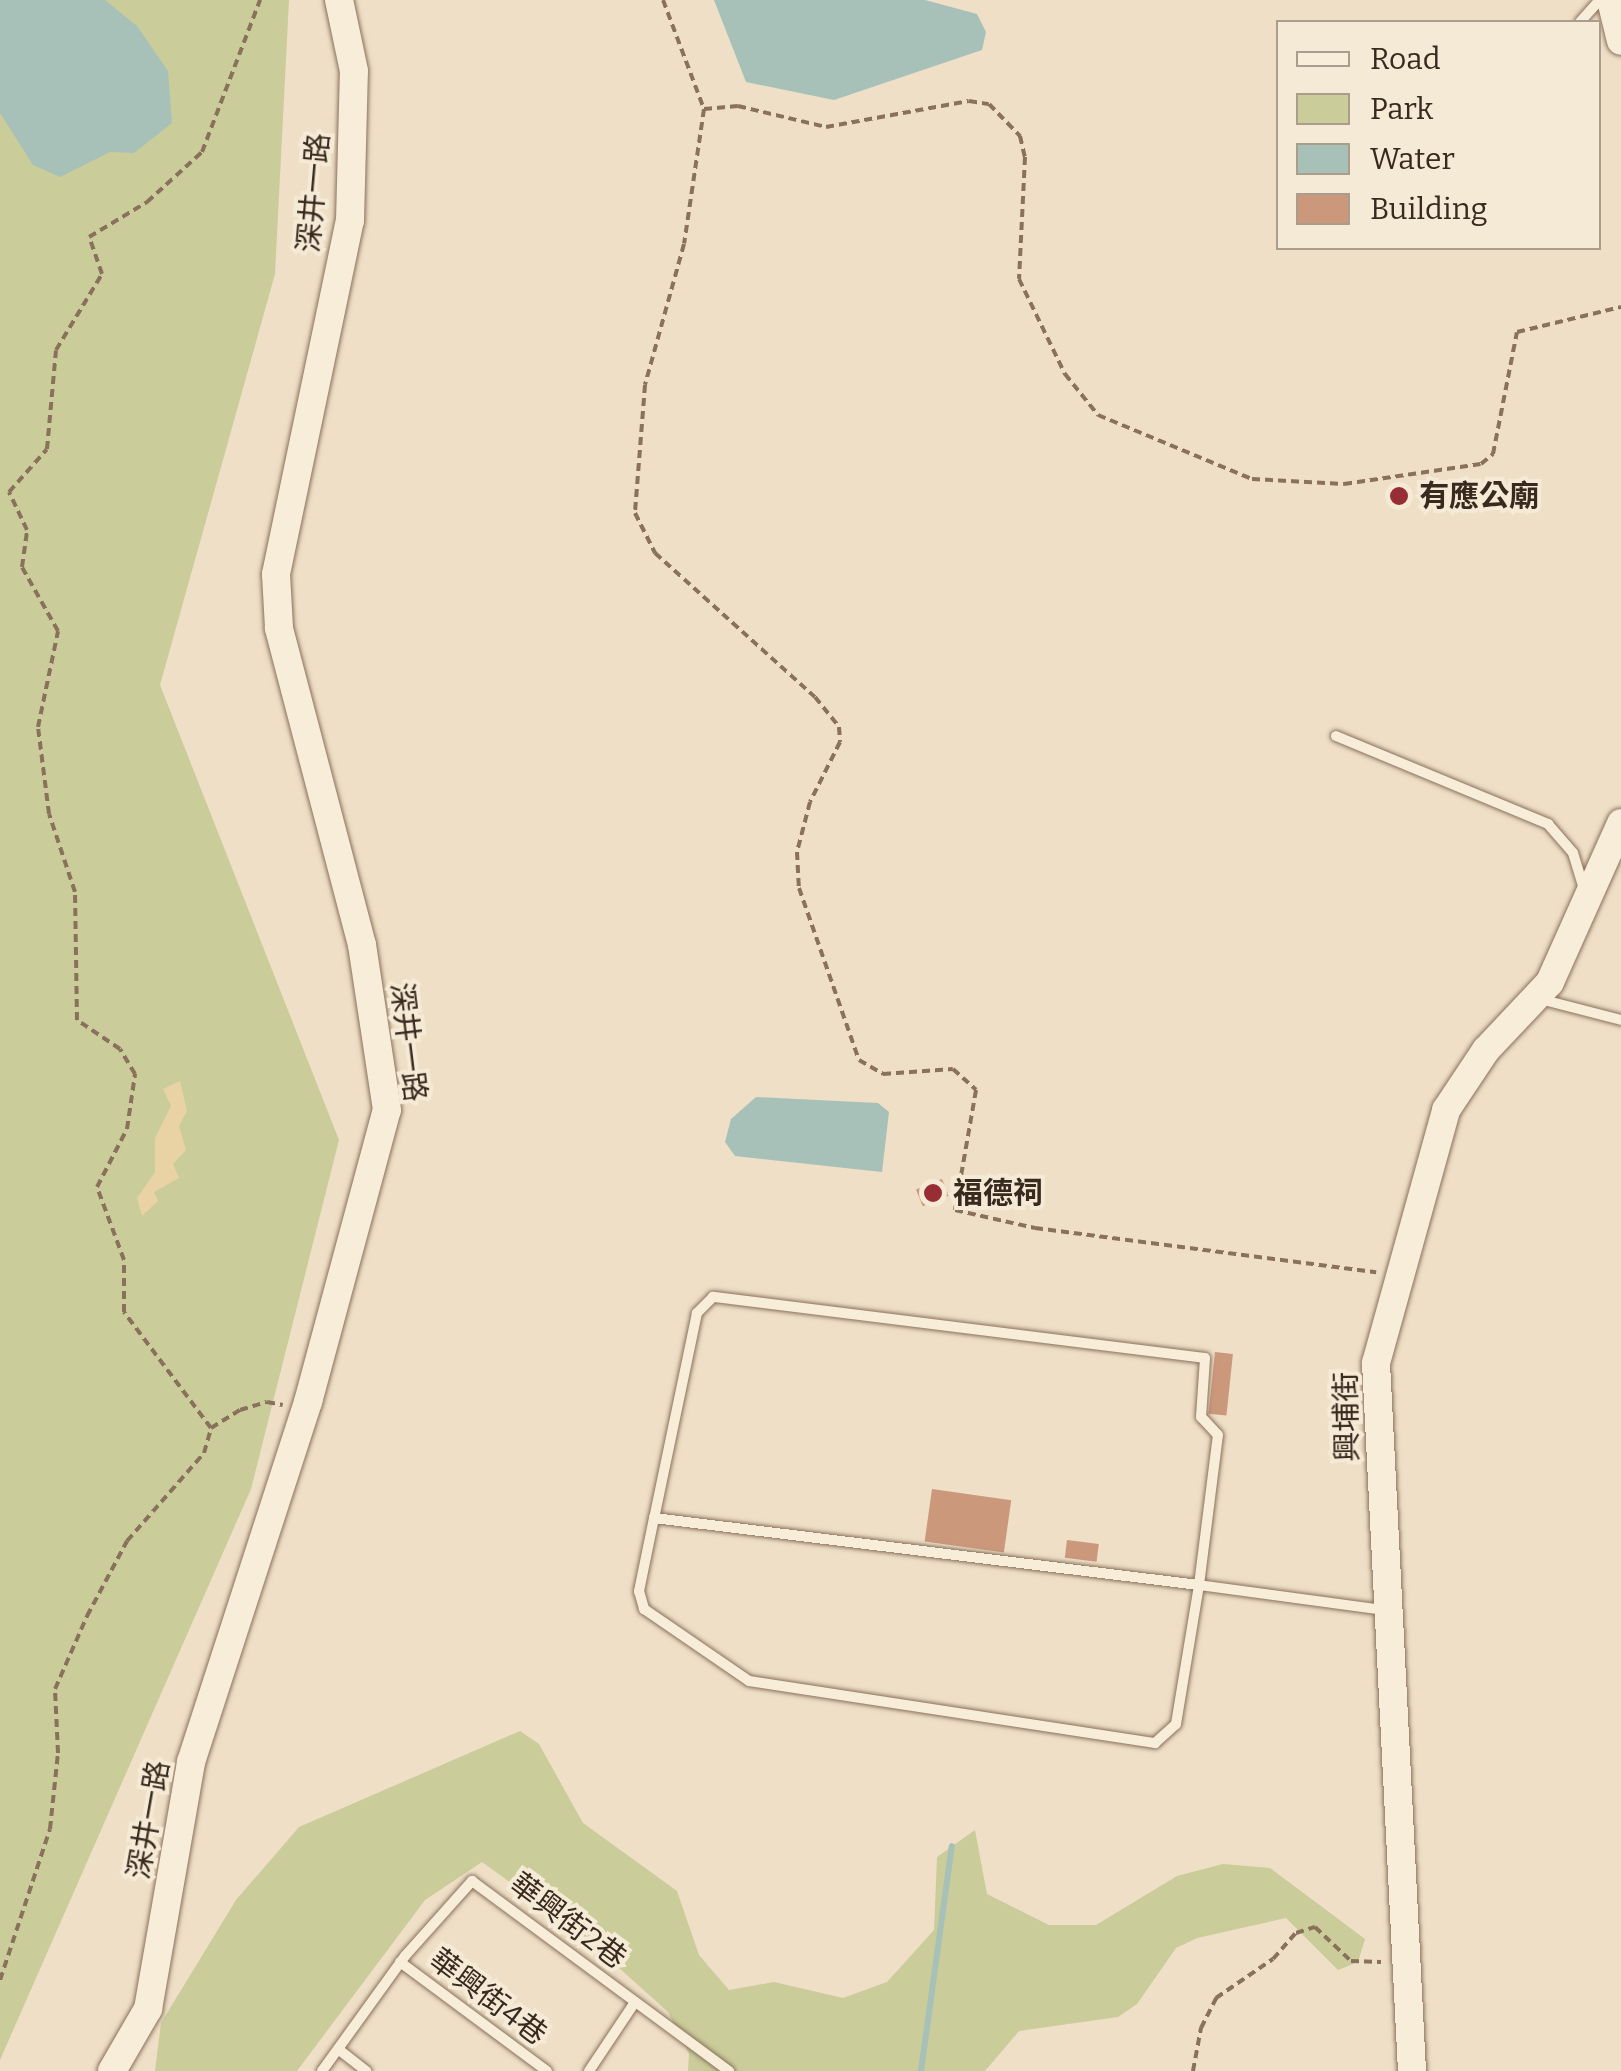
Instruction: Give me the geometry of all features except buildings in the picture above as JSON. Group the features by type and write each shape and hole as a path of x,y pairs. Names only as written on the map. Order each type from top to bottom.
{"street":[{"name":"深井一路","path":"112,2071 148,2009 191,1762 306,1410 387,1110 362,945 279,628 276,574 350,221 354,70 339,0"},
{"path":"1611,0 1621,42"},
{"name":"興埔街","path":"1412,2071 1376,1364 1446,1110 1486,1050 1550,982 1589,905 1621,823"}],"lane":[{"path":"1582,20 1600,0"},
{"path":"1336,736 1548,824 1573,853 1589,905"},
{"path":"1536,998 1621,1020"},
{"path":"713,1297 1205,1358 1201,1417 1218,1435 1199,1585 1176,1724 1156,1742 749,1681 644,1609 639,1590 696,1313 713,1297"},
{"path":"654,1518 1386,1610"},
{"name":"華興街2巷","path":"400,1962 472,1880 729,2071"},
{"path":"322,2071 400,1962"},
{"name":"華興街4巷","path":"400,1962 547,2071"},
{"path":"589,2071 635,2002"},
{"path":"338,2049 366,2071"}],"path":[{"path":"210,1428 124,1312 124,1260 97,1186 127,1129 136,1074 120,1049 77,1020 75,892 49,814 38,727 58,630 22,567 26,530 9,492 47,449 56,350 102,274 90,236 147,202 202,152 260,0"},
{"path":"664,0 704,110 684,244 646,384 635,513 655,552 815,697 839,727 840,742 810,802 797,852 799,888 859,1060 883,1074 953,1069 976,1090 955,1210 1035,1228 1401,1276"},
{"path":"704,110 738,106 826,127 969,101 990,104 1020,136 1025,157 1019,279 1065,374 1098,415 1252,479 1344,484 1482,464 1492,454 1517,332 1621,308"},
{"path":"210,1428 267,1402 306,1410"},
{"path":"0,1980 50,1829 58,1753 55,1689 127,1541 204,1453 210,1428"},
{"path":"1193,2071 1201,2028 1216,1998 1273,1959 1296,1933 1315,1927 1351,1961 1406,1963"}],"green space":[{"path":"0,0 289,0 275,274 160,685 339,1140 251,1489 0,2060"},
{"path":"520,1731 539,1744 583,1823 677,1891 699,1955 729,1990 774,1982 843,1998 887,1982 934,1930 937,1857 975,1830 987,1894 1049,1925 1096,1925 1177,1876 1223,1864 1270,1868 1365,1939 1358,1962 1338,1970 1286,1918 1197,1938 1176,1948 1137,2004 1118,2017 1019,2031 985,2071 688,2071 689,2054 668,2012 578,1931 482,1862 425,1900 297,2071 155,2071 161,2023 236,1900 299,1827"}],"sand":[{"path":"180,1081 187,1111 179,1126 186,1150 173,1164 179,1178 154,1192 158,1201 142,1216 137,1198 155,1172 155,1138 171,1106 163,1089"}],"water":[{"path":"0,0 105,0 137,26 168,71 172,123 134,153 110,152 60,177 33,165 0,113"},
{"path":"714,0 925,0 977,14 986,32 982,50 834,100 746,82"},
{"path":"756,1097 878,1103 889,1112 882,1172 735,1156 725,1142 731,1119"}],"waterway":[{"path":"921,2071 952,1846"}],"place":[{"name":"有應公廟","path":"1399,496"},
{"name":"福德祠","path":"933,1193"}]}
